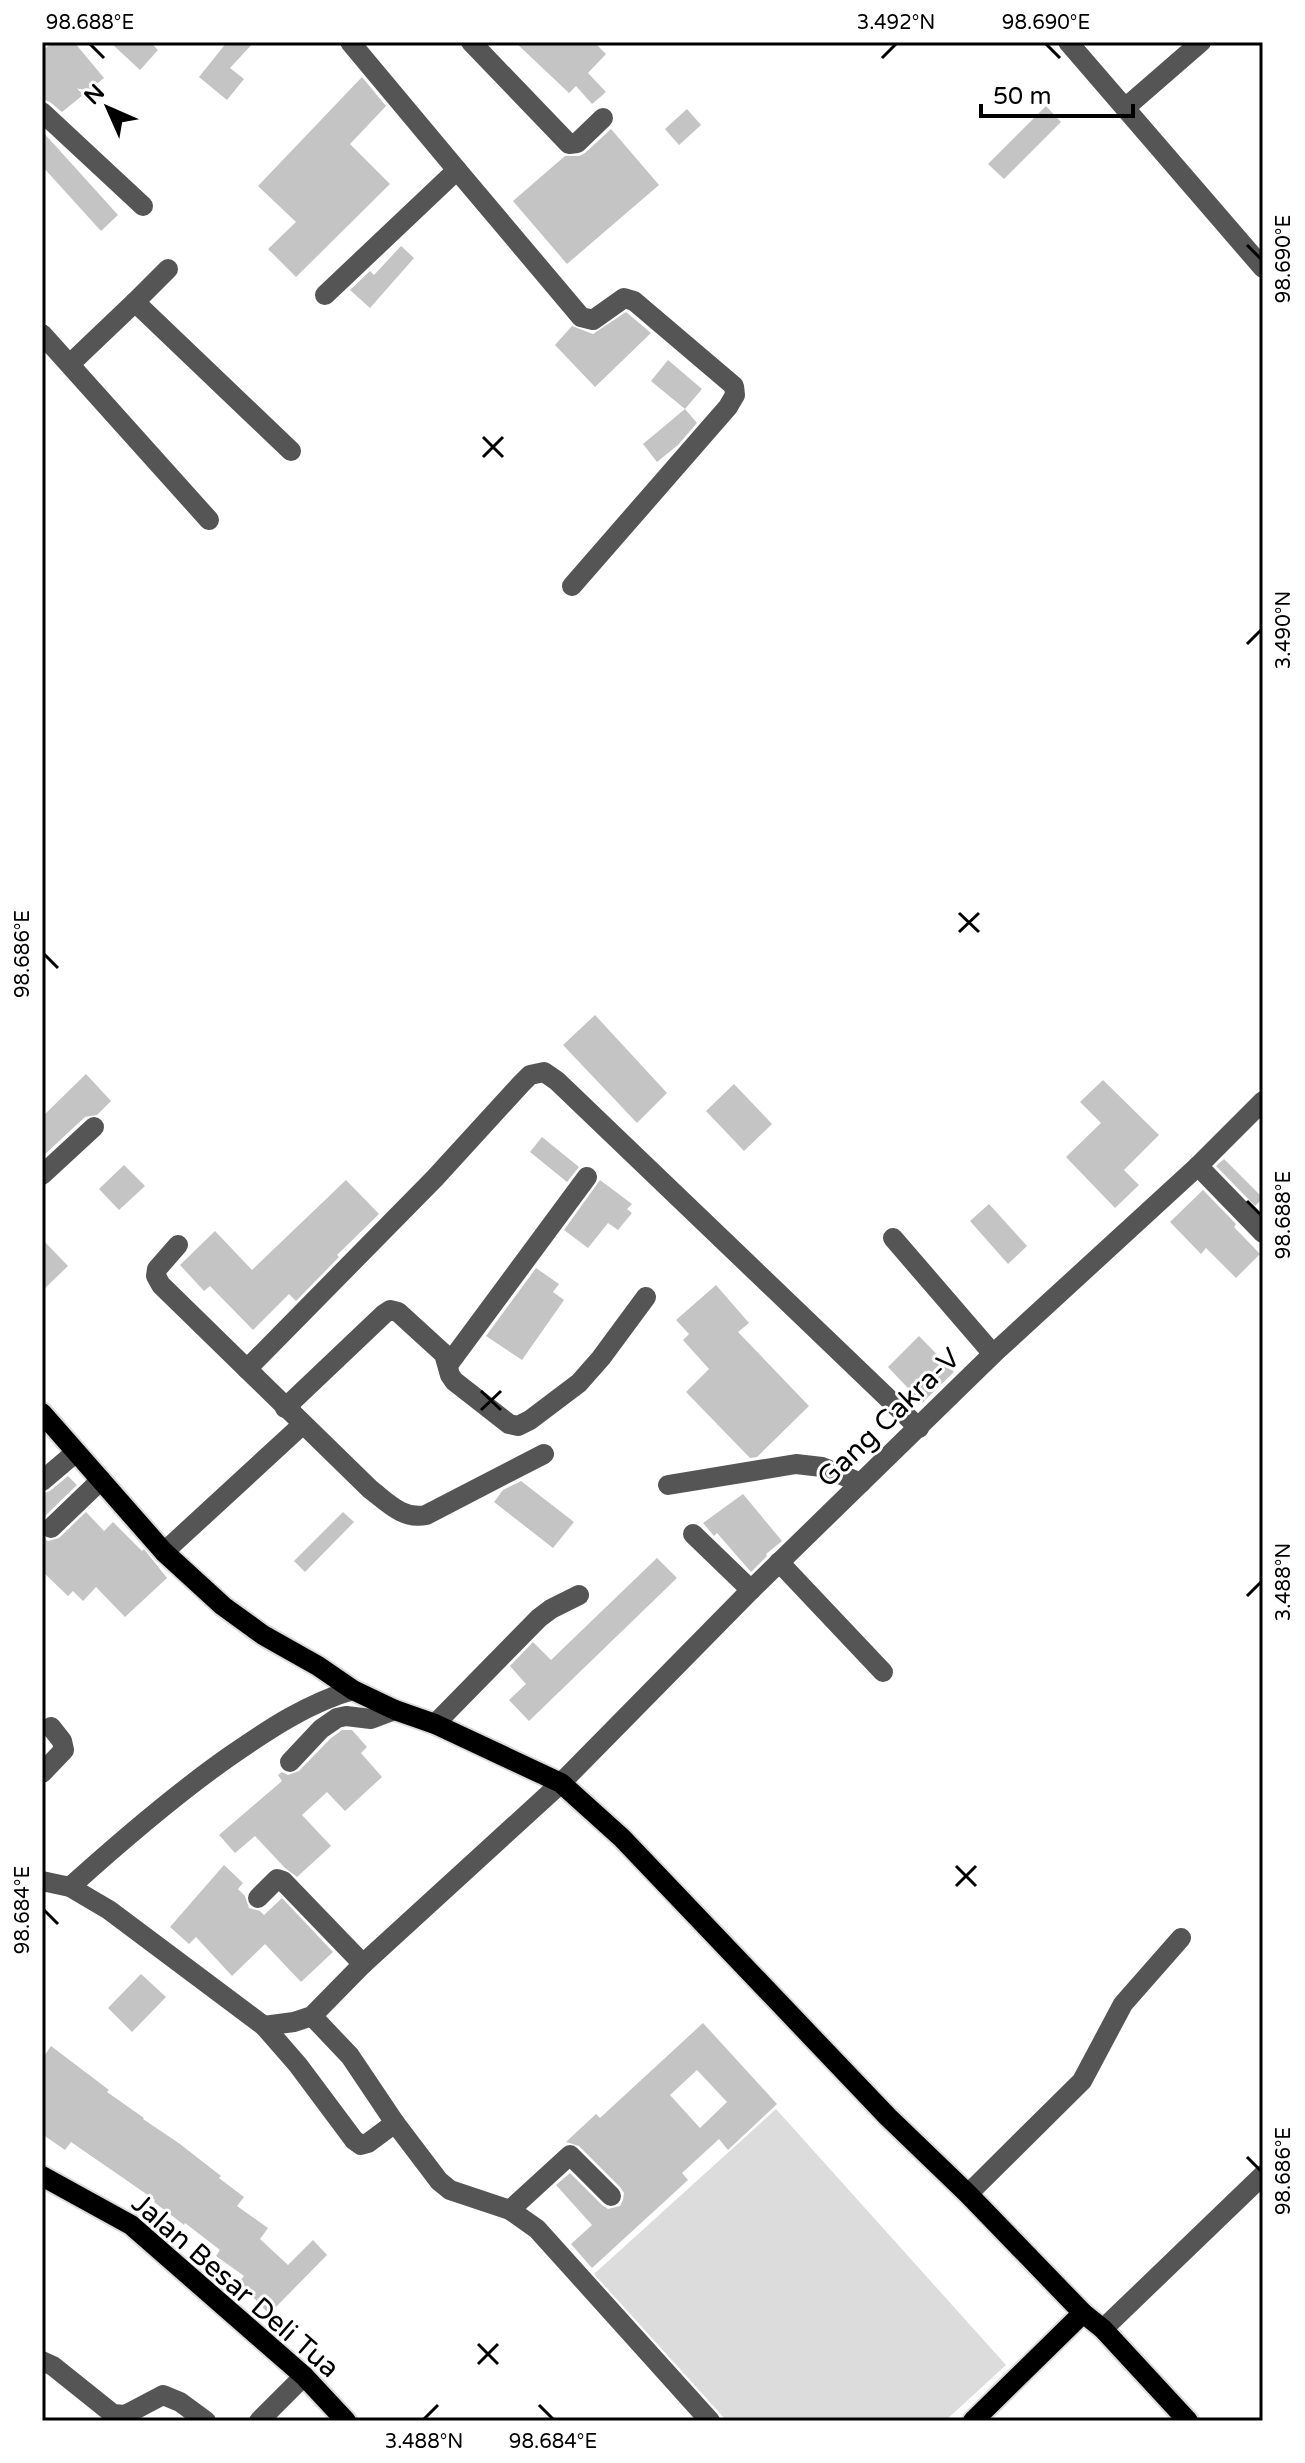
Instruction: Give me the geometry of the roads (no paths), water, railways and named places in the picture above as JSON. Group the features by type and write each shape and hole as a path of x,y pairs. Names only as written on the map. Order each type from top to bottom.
{"main road":[{"path":"42,1413 164,1552 233,1613 263,1635 353,1690 435,1724 561,1783 622,1838 888,2117 968,2194 1083,2313 1103,2329 1188,2421"},
{"name":"Jalan Besar Deli Tua","path":"42,2176 131,2225 304,2376 346,2421"},
{"path":"973,2421 1083,2313"}],"street":[{"path":"350,42 581,317 593,320 624,298 634,301 734,386 735,395 728,407 572,586"},
{"path":"471,42 569,144 577,143 603,118"},
{"path":"1068,42 1263,268"},
{"path":"1125,108 1201,42"},
{"path":"42,112 143,206"},
{"path":"325,295 457,170"},
{"path":"70,364 168,269"},
{"path":"135,302 291,451"},
{"path":"42,334 209,520"},
{"path":"247,1369 435,1178 521,1084 530,1075 544,1072 557,1081 919,1428"},
{"name":"Gang Cakra-V","path":"312,2016 363,1964 561,1783 779,1562 993,1354 1198,1166 1263,1101"},
{"path":"42,1175 94,1127"},
{"path":"1198,1166 1263,1233"},
{"path":"448,1365 587,1177"},
{"path":"893,1238 993,1354"},
{"path":"178,1245 157,1269 156,1276 161,1285 302,1425 370,1489 404,1515 415,1518 426,1515 544,1454"},
{"path":"285,1408 390,1310 398,1312 444,1354 454,1381 509,1424 518,1426 579,1383 646,1297"},
{"path":"164,1552 302,1425"},
{"path":"42,1481 75,1453"},
{"path":"668,1485 796,1464 822,1467 861,1483"},
{"path":"51,1528 101,1480"},
{"path":"693,1534 751,1590"},
{"path":"779,1562 883,1672"},
{"path":"435,1724 539,1618 579,1595"},
{"path":"70,1887 180,1791 247,1744 311,1706 353,1690"},
{"path":"290,1762 321,1729 337,1718 371,1719 395,1710"},
{"path":"42,1773 64,1750 62,1741 51,1727"},
{"path":"258,1898 277,1879 283,1881 363,1964"},
{"path":"42,1881 70,1887 109,1910 264,2026 361,2145 395,2123"},
{"path":"968,2194 1082,2081 1123,2004 1181,1938"},
{"path":"264,2026 312,2016 350,2056 439,2181 450,2190 510,2210 537,2229 710,2421"},
{"path":"510,2210 570,2155 611,2196"},
{"path":"1103,2329 1263,2175"},
{"path":"42,2361 53,2366 113,2414 125,2415 157,2397 169,2396 206,2421"},
{"path":"259,2421 304,2376"}]}
